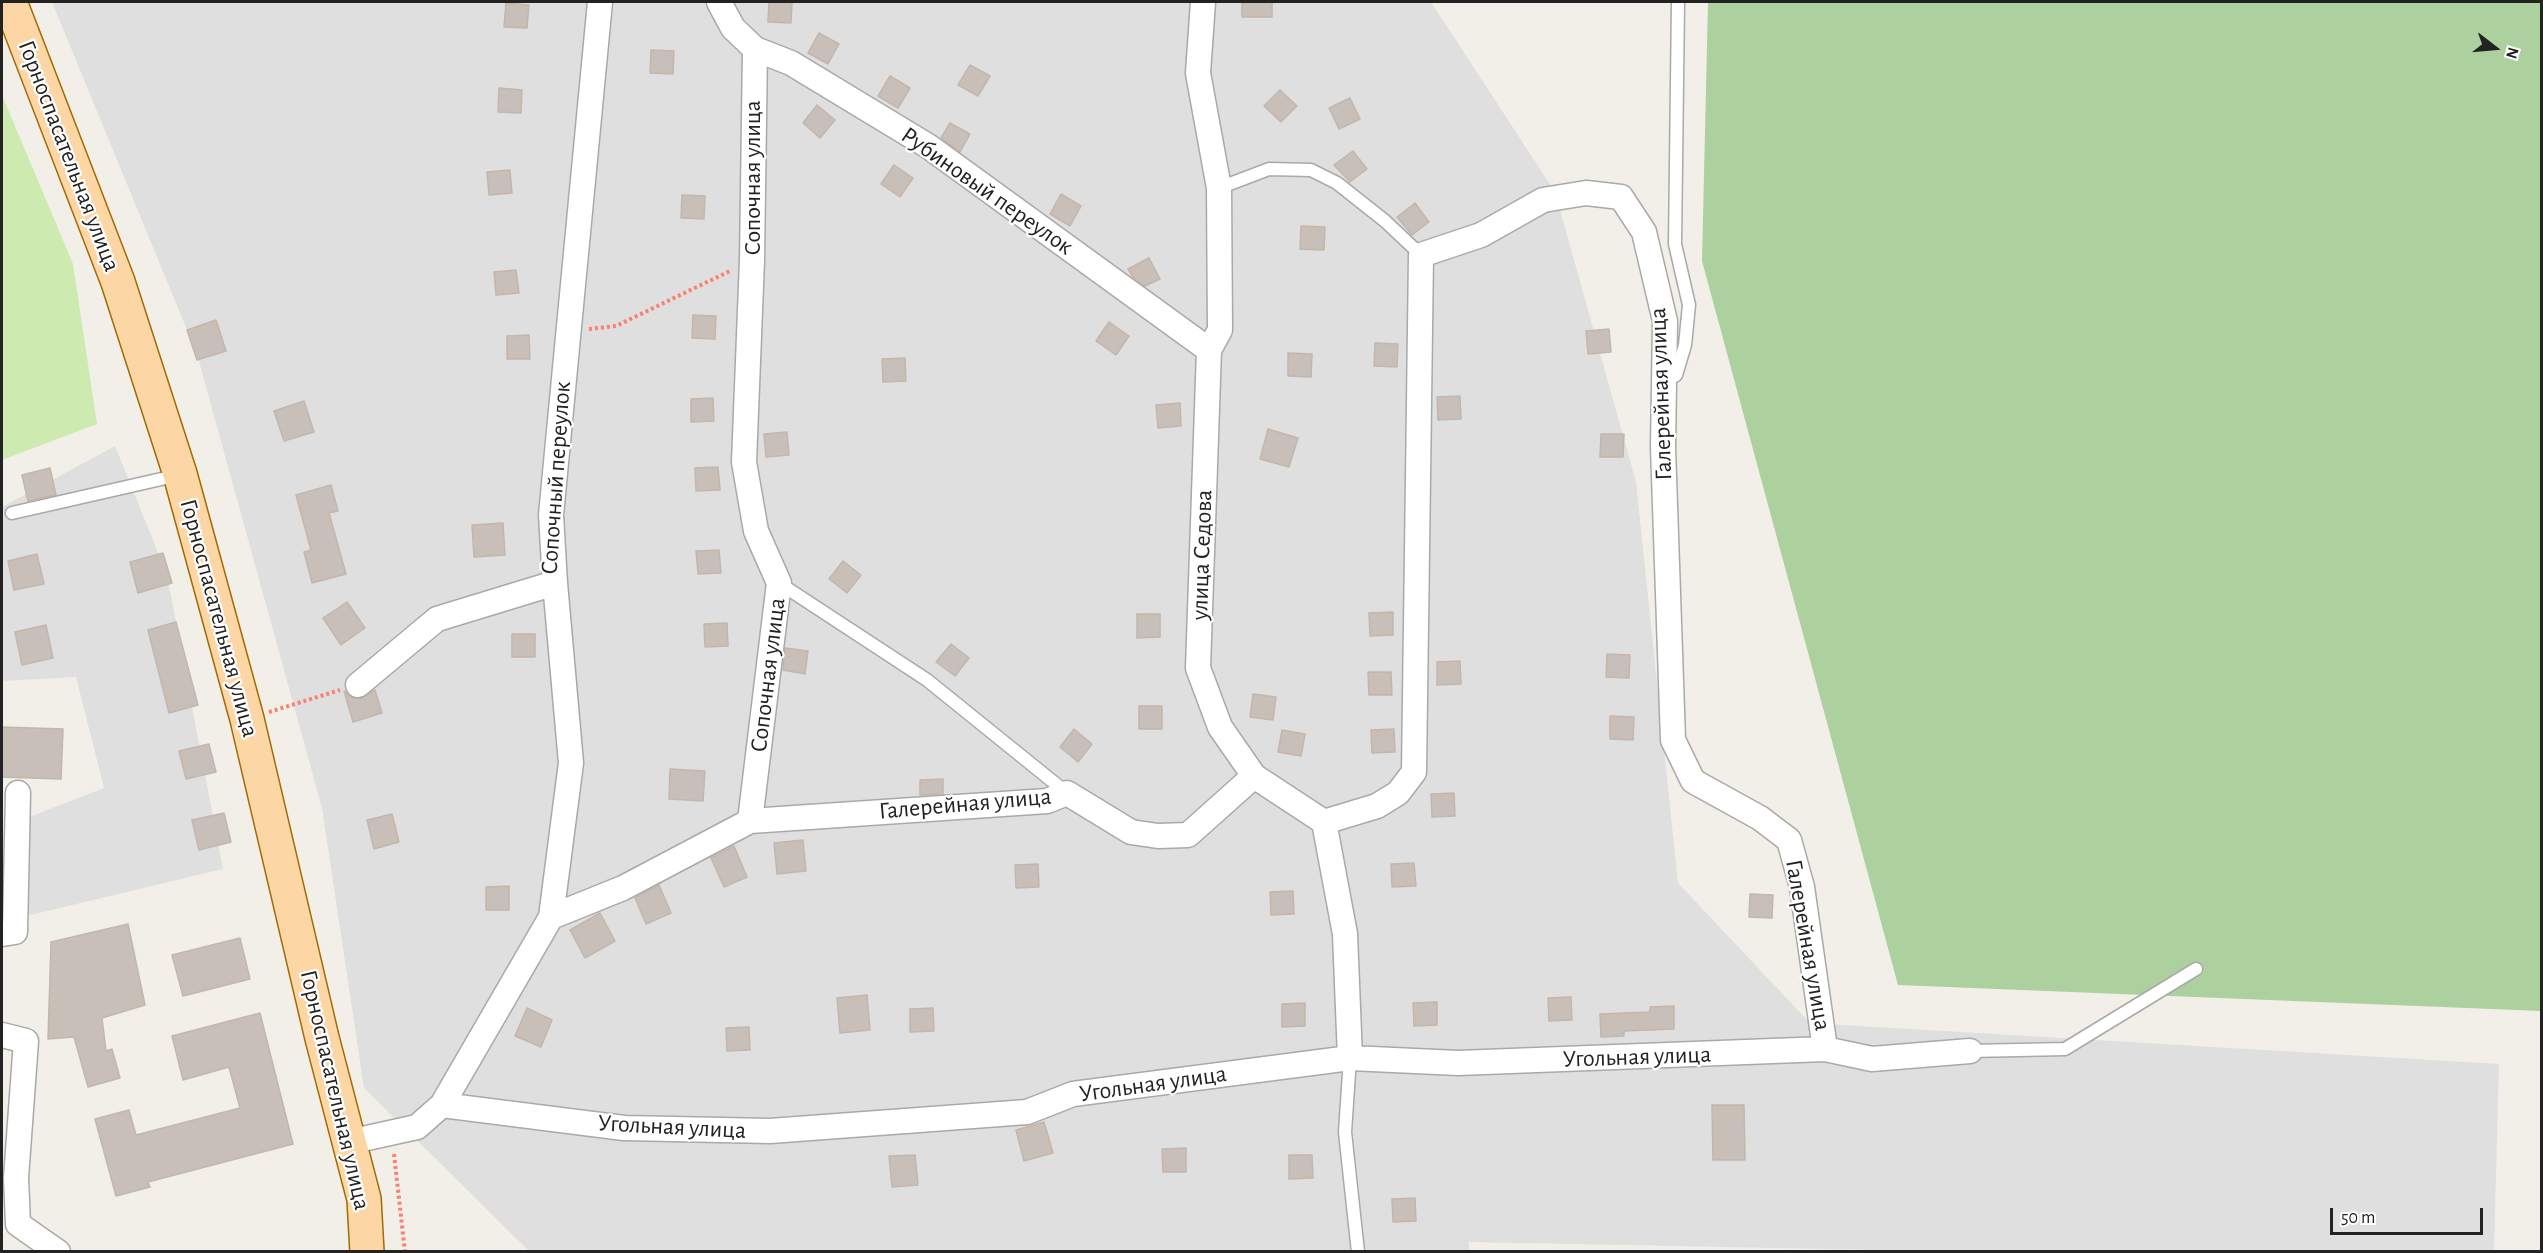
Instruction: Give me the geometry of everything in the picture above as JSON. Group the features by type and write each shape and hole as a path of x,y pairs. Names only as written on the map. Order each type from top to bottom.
{"main road":[{"name":"Горноспасательная улица","path":"10,2 118,282 180,474 247,718 364,1199 367,1251"}],"street":[{"name":"Сопочный переулок","path":"358,685 437,619 555,583 550,515 600,2"},
{"path":"719,2 733,28 755,49"},
{"name":"улица Седова","path":"1203,2 1198,73 1219,188 1220,330 1209,350 1198,668 1220,727 1254,776 1324,822"},
{"name":"Сопочная улица","path":"750,821 779,583 756,531 744,462 752,260 755,49"},
{"name":"Рубиновый переулок","path":"755,49 791,63 928,146 1209,350"},
{"name":"Галерейная улица","path":"1421,255 1481,235 1543,200 1586,192 1621,197 1644,232 1665,321 1663,447 1673,740 1693,781 1760,818 1789,840 1802,887 1825,1049"},
{"path":"1350,1058 1345,934 1324,822 1377,806 1398,793 1414,772 1421,255"},
{"path":"349,1142 417,1127 442,1105 551,917 571,763 555,583"},
{"name":"Галерейная улица","path":"750,821 1047,801 1067,793 1131,832 1158,836 1188,835 1254,776"},
{"path":"2,934 15,932 18,793"},
{"path":"551,917 623,888 750,821"},
{"path":"2,1035 26,1041 16,1178 18,1224 58,1251"},
{"name":"Угольная улица","path":"442,1105 624,1128 770,1131 1027,1112 1073,1094 1350,1058 1458,1063 1825,1049 1872,1059 1970,1051"}],"lane":[{"path":"1664,381 1669,381 1676,375 1685,345 1689,305 1676,244 1678,2"},
{"path":"1219,188 1269,169 1311,170 1337,183 1385,221 1421,255"},
{"path":"12,513 180,474"},
{"path":"779,583 927,680 1067,793"},
{"path":"1970,1051 2065,1049 2196,969"},
{"path":"1350,1058 1346,1132 1358,1251"}],"path":[{"path":"567,330 616,326 752,260"},
{"path":"247,718 358,685"},
{"path":"391,1133 405,1251"}],"shaded area":[{"path":"52,2 1431,2 1555,192 1636,482 1678,883 1810,1023 2499,1064 2494,1251 1980,1252 1469,1242 1469,1252 529,1251 364,1088 322,808 197,354"},
{"path":"115,446 167,575 223,869 22,917 24,819 104,788 76,677 2,681 2,507"}],"green space":[{"path":"1708,2 2541,2 2541,1011 1898,985 1702,261"},
{"path":"2,95 73,264 97,424 2,460"}],"building":[{"path":"769,2 792,2 791,23 768,22"},
{"path":"1242,2 1272,2 1272,17 1242,17"},
{"path":"506,3 529,5 527,28 504,27"},
{"path":"819,33 839,44 828,64 808,53"},
{"path":"651,50 674,51 673,74 650,73"},
{"path":"970,65 990,76 978,96 958,85"},
{"path":"890,76 910,88 898,108 878,96"},
{"path":"499,88 522,90 521,113 498,112"},
{"path":"1280,90 1297,106 1281,122 1264,106"},
{"path":"1350,98 1360,119 1339,129 1329,108"},
{"path":"817,105 835,120 820,138 803,123"},
{"path":"950,123 970,134 960,152 941,138"},
{"path":"1353,151 1367,169 1350,182 1334,165"},
{"path":"894,165 913,178 900,197 881,184"},
{"path":"510,170 512,193 489,195 487,172"},
{"path":"1061,194 1081,206 1070,226 1050,214"},
{"path":"682,195 705,196 704,219 681,218"},
{"path":"1415,203 1429,222 1412,235 1397,217"},
{"path":"1301,226 1325,227 1324,250 1300,249"},
{"path":"1149,258 1160,279 1145,286 1133,277 1128,269"},
{"path":"516,270 519,293 496,295 494,272"},
{"path":"693,315 716,316 715,339 692,338"},
{"path":"216,320 226,351 197,360 187,330"},
{"path":"1109,322 1129,336 1116,355 1096,341"},
{"path":"1609,329 1611,352 1588,354 1586,331"},
{"path":"529,335 530,359 507,359 507,336"},
{"path":"1375,343 1398,344 1397,367 1374,366"},
{"path":"1288,353 1312,354 1311,377 1288,376"},
{"path":"905,358 906,381 883,382 882,359"},
{"path":"1460,396 1461,419 1438,420 1437,397"},
{"path":"713,398 714,421 691,422 691,399"},
{"path":"304,401 314,432 284,441 274,411"},
{"path":"1180,403 1181,426 1158,428 1156,405"},
{"path":"1268,429 1298,438 1289,467 1260,459"},
{"path":"787,432 789,455 766,457 764,434"},
{"path":"1601,434 1624,434 1623,457 1600,457"},
{"path":"718,467 720,490 696,491 695,468"},
{"path":"50,468 56,495 28,501 22,475"},
{"path":"331,485 338,511 329,513 346,574 312,583 304,552 311,550 296,495"},
{"path":"503,523 505,555 474,557 472,525"},
{"path":"719,550 721,573 698,574 696,551"},
{"path":"163,553 172,583 138,593 130,562"},
{"path":"37,554 44,584 14,590 8,561"},
{"path":"843,561 861,575 847,593 829,579"},
{"path":"347,602 365,628 341,645 323,618"},
{"path":"1393,612 1393,635 1370,636 1369,613"},
{"path":"1137,614 1160,614 1160,637 1137,638"},
{"path":"176,622 198,705 169,713 148,630"},
{"path":"727,623 728,646 705,647 704,624"},
{"path":"46,625 53,658 22,665 15,632"},
{"path":"512,634 535,634 535,657 512,657"},
{"path":"951,644 969,658 955,676 936,662"},
{"path":"785,648 808,651 805,674 783,670"},
{"path":"1607,654 1630,655 1629,678 1606,677"},
{"path":"1460,661 1461,684 1437,685 1437,662"},
{"path":"1368,672 1391,672 1392,695 1369,695"},
{"path":"375,690 382,713 353,722 344,691 353,698 360,699"},
{"path":"1253,694 1276,697 1273,720 1250,717"},
{"path":"1139,706 1162,706 1162,729 1139,729"},
{"path":"1610,716 1634,717 1633,740 1610,739"},
{"path":"2,727 63,729 61,779 2,777"},
{"path":"1074,729 1092,744 1078,762 1060,747"},
{"path":"1394,729 1395,752 1372,753 1371,730"},
{"path":"1282,730 1305,734 1301,756 1278,752"},
{"path":"209,744 216,772 186,779 179,751"},
{"path":"670,769 705,771 703,801 669,799"},
{"path":"943,779 943,794 920,795 920,780"},
{"path":"1454,793 1455,816 1432,817 1431,794"},
{"path":"224,813 231,842 199,850 192,820"},
{"path":"392,814 399,842 374,849 367,820"},
{"path":"803,840 806,871 777,874 774,843"},
{"path":"734,846 747,877 724,887 711,858"},
{"path":"1414,863 1416,886 1392,887 1391,864"},
{"path":"1038,864 1039,887 1016,888 1015,865"},
{"path":"659,885 671,913 646,924 635,898"},
{"path":"509,886 509,910 486,910 486,887"},
{"path":"1293,891 1294,914 1271,915 1270,892"},
{"path":"1750,894 1773,895 1772,918 1749,917"},
{"path":"600,913 615,941 585,958 570,930"},
{"path":"128,924 145,1005 102,1018 106,1051 112,1049 120,1078 88,1087 74,1037 48,1039 51,942"},
{"path":"240,938 250,979 183,996 172,955"},
{"path":"867,995 870,1030 840,1033 837,998"},
{"path":"1571,997 1572,1020 1549,1021 1548,998"},
{"path":"1437,1002 1437,1025 1414,1026 1413,1003"},
{"path":"1305,1003 1305,1026 1282,1027 1282,1004"},
{"path":"1674,1006 1674,1029 1624,1031 1624,1036 1601,1037 1600,1014 1650,1012 1650,1007"},
{"path":"527,1008 552,1020 541,1047 515,1036"},
{"path":"933,1008 934,1031 910,1032 910,1009"},
{"path":"260,1013 293,1144 148,1182 150,1187 116,1196 95,1119 129,1110 136,1135 240,1108 229,1067 183,1080 172,1036"},
{"path":"749,1027 750,1050 727,1051 726,1028"},
{"path":"1712,1105 1744,1105 1745,1160 1713,1160"},
{"path":"1044,1122 1053,1153 1024,1161 1016,1130"},
{"path":"1186,1148 1186,1172 1163,1172 1162,1149"},
{"path":"915,1155 918,1185 892,1187 889,1156"},
{"path":"1289,1155 1312,1155 1313,1178 1289,1179"},
{"path":"1415,1198 1416,1221 1393,1222 1392,1199"}]}
